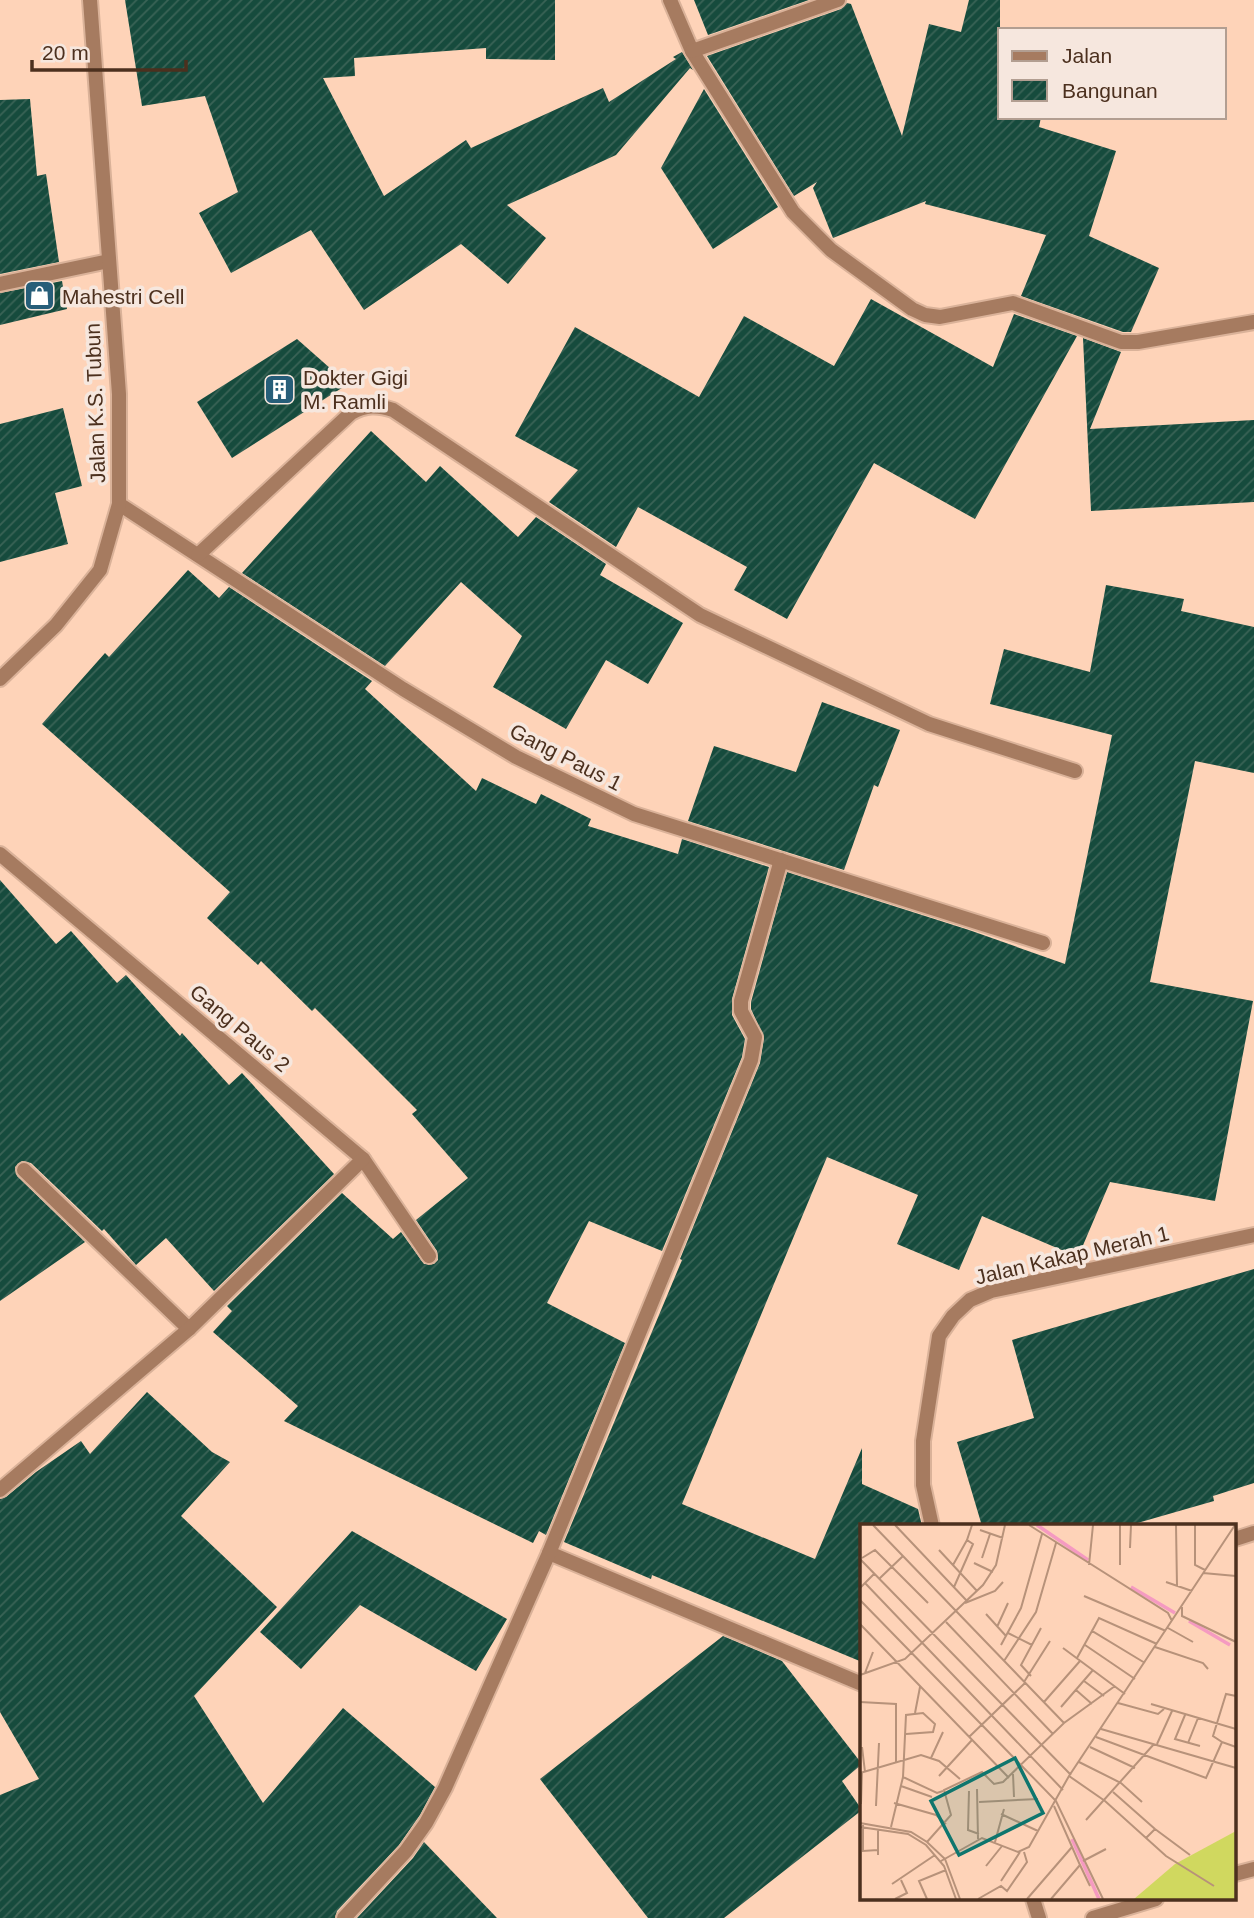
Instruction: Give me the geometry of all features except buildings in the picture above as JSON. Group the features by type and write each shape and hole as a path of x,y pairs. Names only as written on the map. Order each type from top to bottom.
{"street":[{"name":"Jalan K.S. Tubun","path":"0,679 56,625 100,570 119,504 120,394 90,0"},
{"path":"670,0 692,51 793,212 831,250 912,309 925,315 940,317 1013,303 1121,342 1138,342 1254,322"},
{"path":"692,51 838,0"},
{"path":"0,284 109,261"},
{"path":"198,555 352,413 363,406 379,406 393,410 701,615 929,724 1075,771"},
{"name":"Gang Paus 1","path":"119,504 404,689 516,757 634,814 1043,943"},
{"name":"Gang Paus 2","path":"0,854 363,1159 429,1256"},
{"path":"344,1918 406,1851 446,1788 549,1553 751,1060 755,1037 741,1011 741,1001 781,860"},
{"path":"0,1490 189,1329 363,1159"},
{"path":"24,1170 189,1329"},
{"name":"Jalan Kakap Merah 1","path":"932,1524 923,1485 923,1441 939,1336 953,1316 970,1300 991,1291 1254,1235"},
{"path":"1236,1539 1254,1533"},
{"path":"549,1553 860,1683"},
{"path":"1236,1874 1254,1869"},
{"path":"1033,1900 1039,1918"},
{"path":"1093,1918 1153,1900"}],"place":[{"name":"Mahestri Cell","path":"39,296"},
{"name":"Dokter Gigi M. Ramli","path":"280,389"}]}
